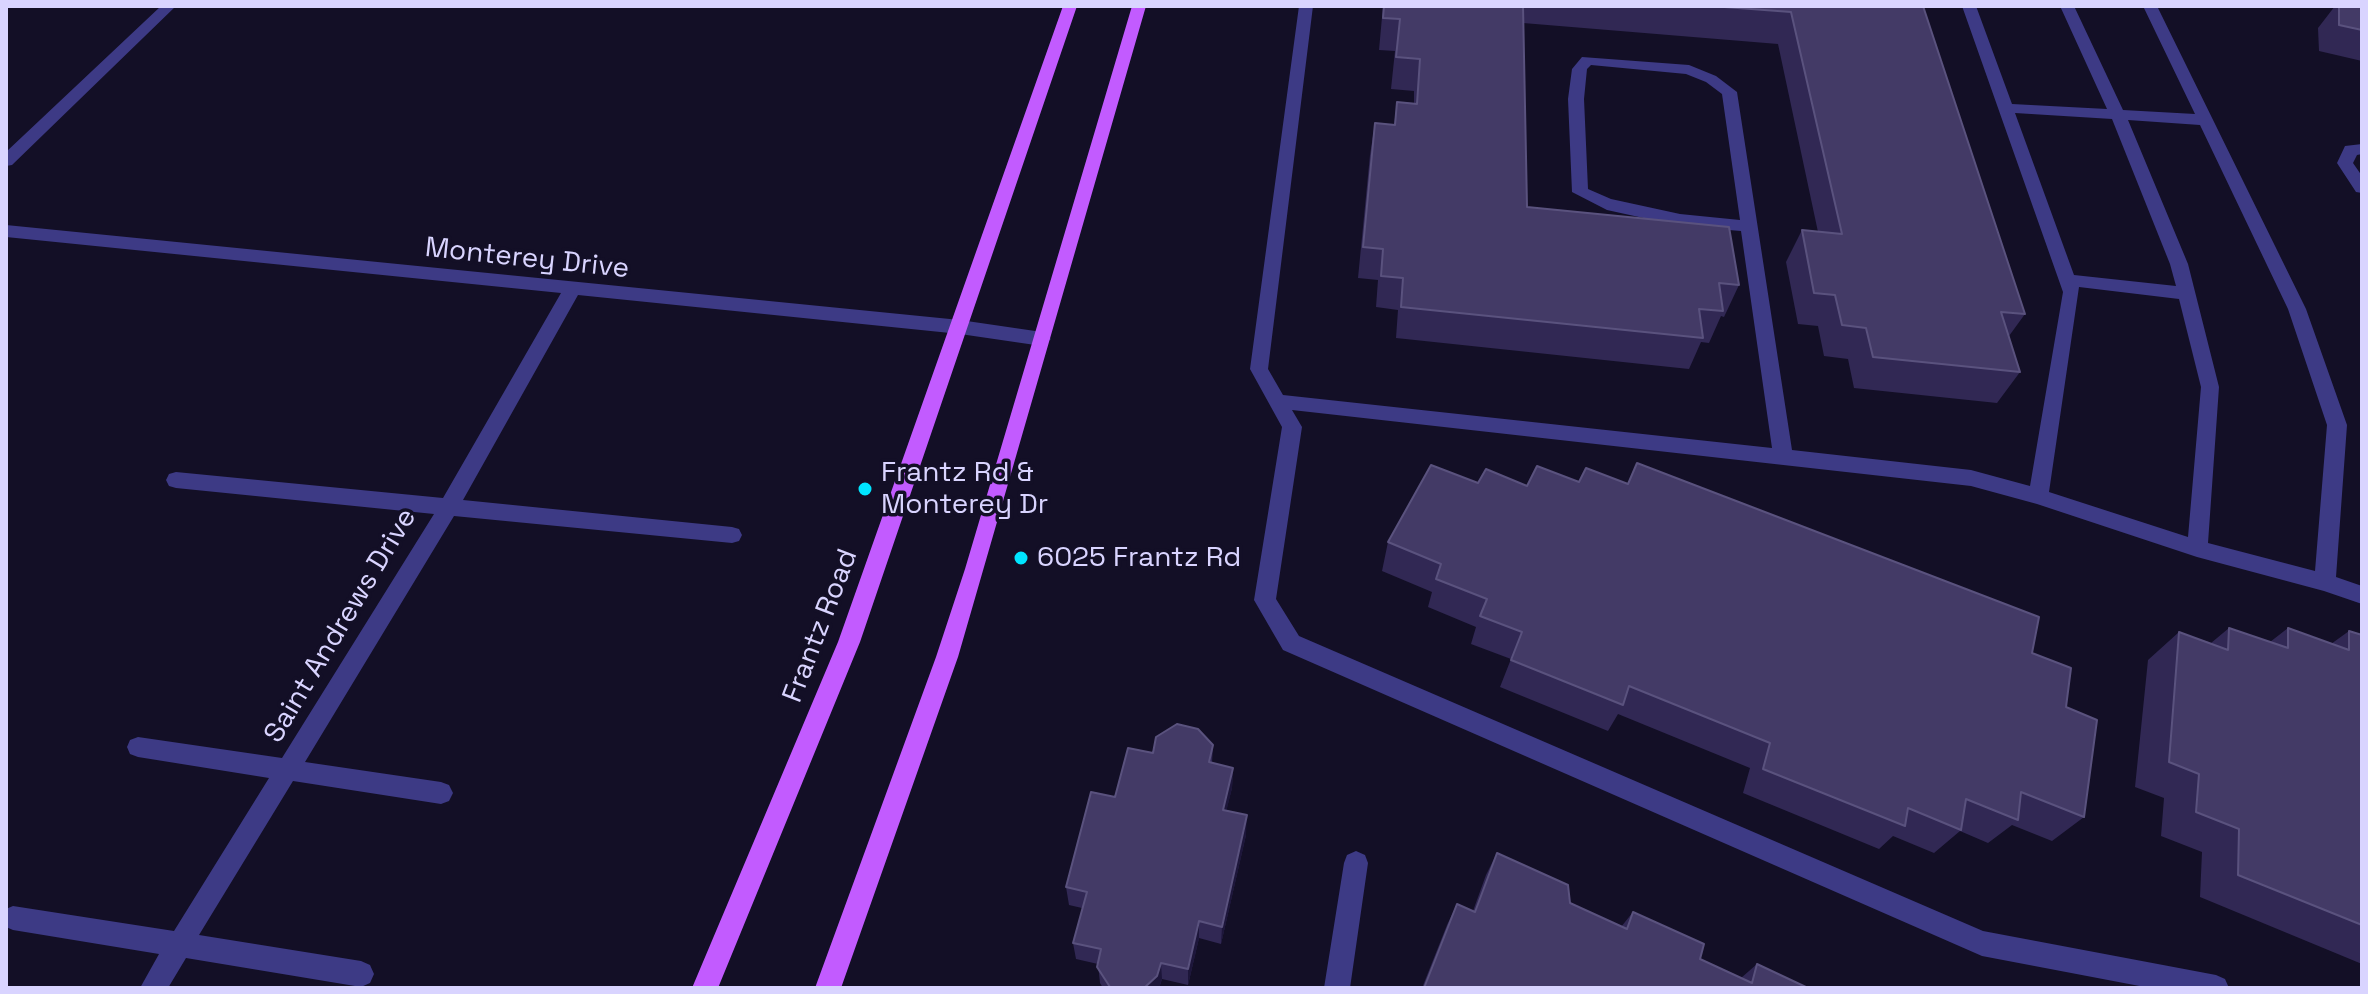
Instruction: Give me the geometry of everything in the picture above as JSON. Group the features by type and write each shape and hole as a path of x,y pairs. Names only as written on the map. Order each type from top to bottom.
{"main road":[{"name":"Frantz Road","path":"705,988 849,642 1070,6"},
{"path":"828,988 947,657 1139,6"},
{"path":"718,959 722,988"}],"street":[{"path":"6,161 169,6"},
{"path":"1306,6 1259,369 1292,427 1265,600 1291,643 1982,943 2216,988"},
{"path":"1969,6 2072,292 2038,496"},
{"path":"2067,6 2117,113 2179,264 2210,387 2197,549"},
{"path":"2150,6 2297,309 2337,425 2325,582"},
{"path":"1749,226 1680,220 1607,204 1580,192 1576,99 1580,69 1587,60 1689,70 1711,79 1729,92 1749,226 1783,457"},
{"path":"2006,108 2205,120"},
{"path":"2362,149 2351,150 2345,163 2362,188"},
{"name":"Monterey Drive","path":"6,231 960,327 1042,339"},
{"path":"2068,280 2187,294"},
{"name":"Saint Andrews Drive","path":"153,988 450,505 572,290"},
{"path":"1277,401 1971,478 2038,496 2197,549 2325,582 2362,595"},
{"path":"176,480 732,535"},
{"path":"138,747 441,793"},
{"path":"1337,988 1356,863"},
{"path":"13,918 361,974"}],"building":[{"path":"1384,6 1523,6 1527,207 1729,227 1739,285 1719,283 1723,311 1699,309 1703,338 1401,307 1403,278 1381,276 1383,249 1363,247 1375,123 1395,125 1397,102 1417,104 1420,59 1396,57 1400,19 1383,18"},
{"path":"1711,6 1923,6 2025,314 2001,312 2020,372 1873,357 1866,328 1842,325 1835,295 1814,293 1802,230 1842,234 1791,12"},
{"path":"2339,6 2362,7 2362,30 2339,25"},
{"path":"1637,463 2039,617 2032,653 2071,668 2066,707 2097,720 2084,817 2021,792 2018,820 1966,799 1961,830 1908,808 1905,826 1763,769 1770,743 1629,686 1623,705 1511,660 1522,632 1480,616 1487,599 1436,579 1441,564 1388,542 1431,465 1478,483 1486,469 1527,486 1537,466 1579,482 1586,468 1628,484"},
{"path":"2229,628 2288,648 2288,628 2349,650 2349,631 2362,635 2362,925 2238,875 2239,829 2196,812 2199,774 2169,762 2179,632 2228,650"},
{"path":"1177,724 1198,729 1213,745 1209,762 1233,768 1223,810 1247,815 1222,927 1199,921 1188,969 1161,963 1157,976 1144,988 1110,987 1097,967 1101,949 1073,943 1087,892 1066,887 1091,792 1115,797 1128,748 1153,753 1156,737"},
{"path":"1497,853 1568,885 1570,903 1627,929 1633,912 1704,944 1700,959 1752,983 1757,964 1808,988 1424,988 1457,904 1475,912"}],"place":[{"name":"Frantz Rd & Monterey Dr","path":"865,489"},
{"name":"6025 Frantz Rd","path":"1021,558"}]}
